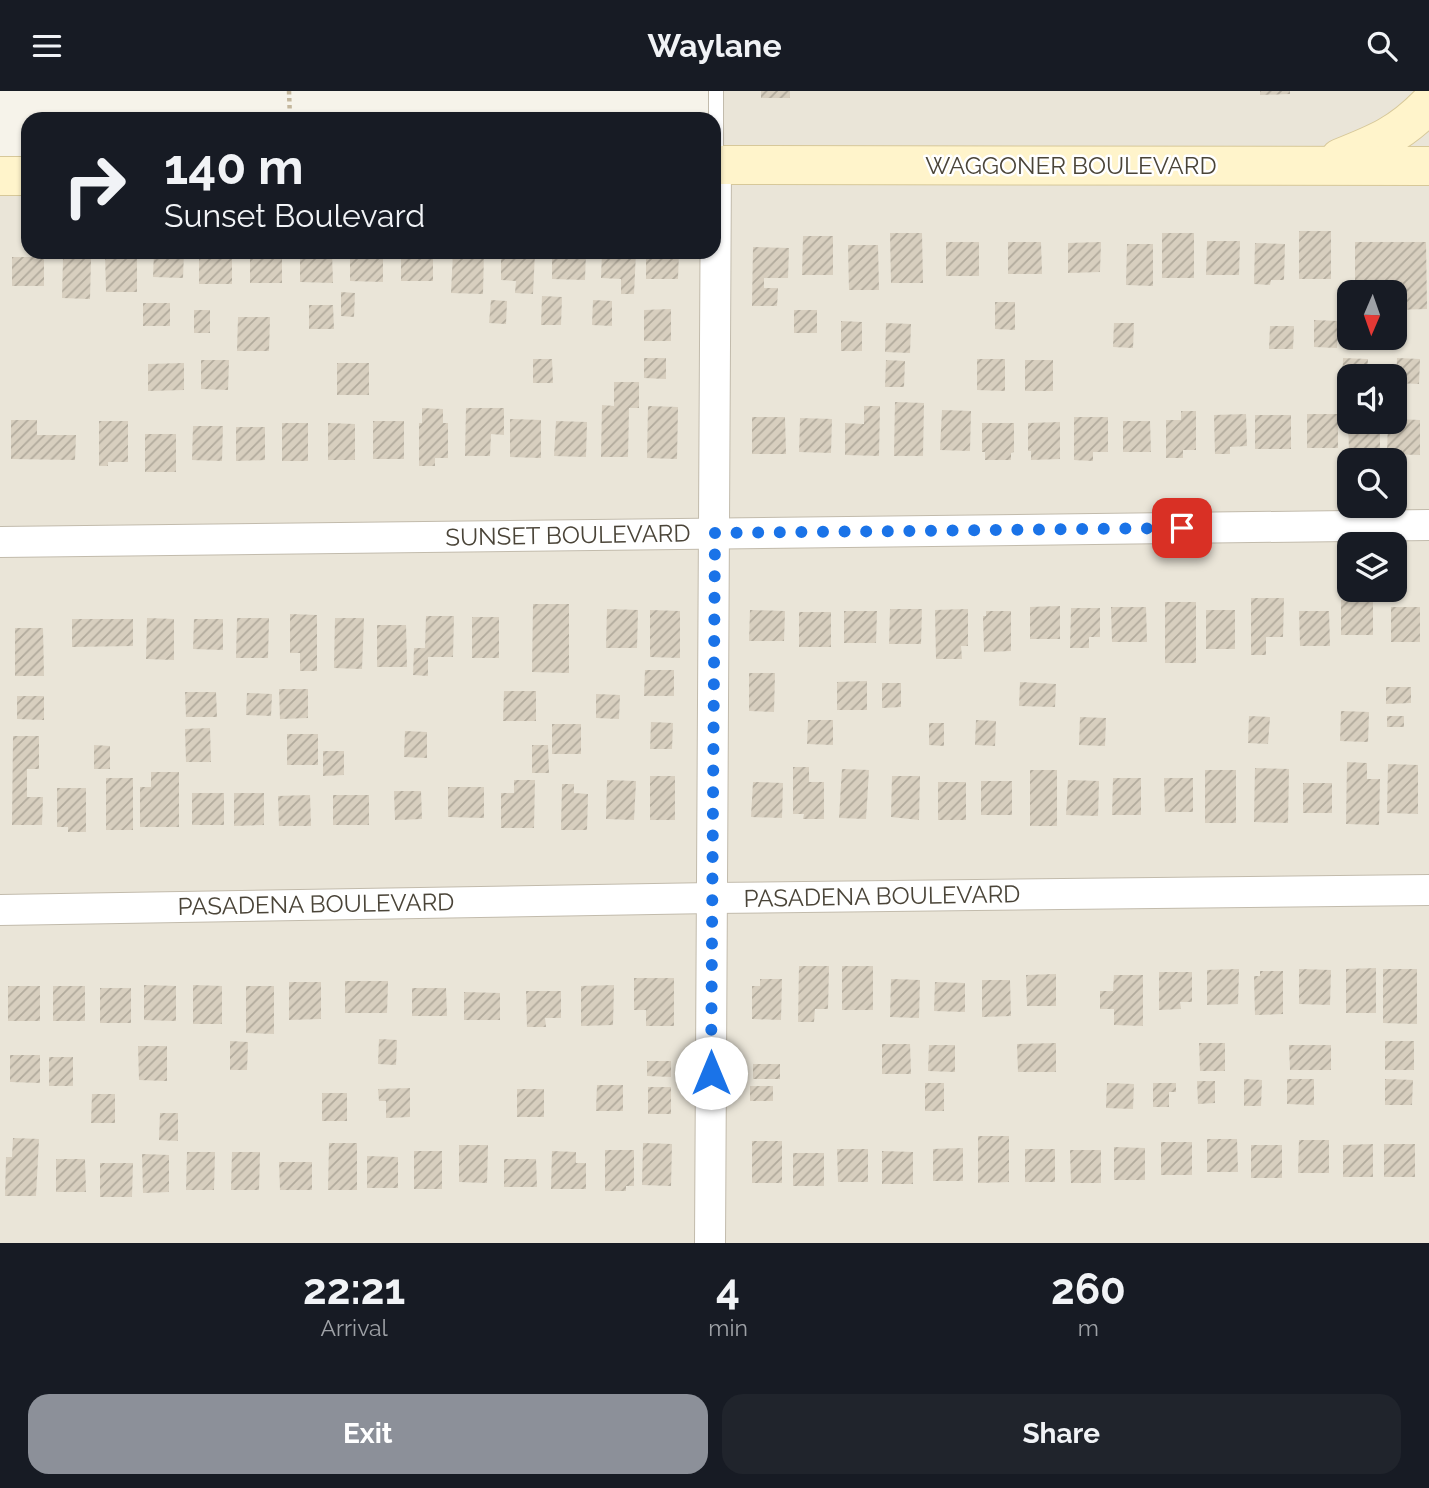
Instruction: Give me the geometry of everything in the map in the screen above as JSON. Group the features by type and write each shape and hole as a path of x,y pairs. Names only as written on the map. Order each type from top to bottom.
{"street":[{"path":"1322,166 1387,139 1411,123 1429,104"},
{"name":"WAGGONER BOULEVARD","path":"721,165 1429,166"},
{"path":"0,176 21,176"},
{"path":"710,1243 715,259"},
{"name":"SUNSET BOULEVARD","path":"0,542 1429,525"},
{"name":"PASADENA BOULEVARD","path":"0,910 1429,890"}],"lane":[{"path":"716,91 716,112"}],"path":[{"path":"289,91 290,112"}],"shaded area":[{"path":"709,91 1429,91 1429,1243 0,1243 0,190 21,189 21,259 721,259 721,112 710,112"}],"building":[{"path":"761,91 790,91 790,98 761,98"},
{"path":"1260,91 1290,91 1290,94 1260,95"},
{"path":"1299,231 1331,231 1331,279 1299,279"},
{"path":"890,233 922,233 923,283 891,283"},
{"path":"1162,233 1194,233 1194,278 1162,278"},
{"path":"803,236 833,236 833,275 802,275"},
{"path":"1207,241 1240,241 1239,275 1206,275"},
{"path":"946,242 979,242 979,276 946,276"},
{"path":"1008,242 1041,242 1042,274 1008,274"},
{"path":"1101,242 1100,272 1068,273 1068,243"},
{"path":"1355,242 1426,242 1427,309 1407,310 1407,280 1355,280"},
{"path":"1255,243 1285,244 1284,280 1271,280 1270,285 1254,284"},
{"path":"1127,244 1153,244 1153,286 1126,285"},
{"path":"848,245 878,245 879,290 849,290"},
{"path":"753,247 789,248 788,278 764,278 764,288 778,288 777,306 752,306"},
{"path":"12,257 44,259 44,286 12,286"},
{"path":"63,259 91,259 90,299 62,298"},
{"path":"105,259 137,259 137,292 106,292"},
{"path":"154,259 184,259 183,278 153,277"},
{"path":"199,259 232,259 232,284 199,284"},
{"path":"250,259 282,259 282,283 250,283"},
{"path":"300,259 332,259 333,283 300,282"},
{"path":"350,259 383,259 383,282 350,281"},
{"path":"401,259 433,259 433,281 401,281"},
{"path":"453,259 484,259 483,294 451,293"},
{"path":"501,259 535,259 533,294 515,293 516,281 501,280"},
{"path":"552,259 586,259 585,280 552,279"},
{"path":"602,259 636,259 634,294 621,294 621,279 601,278"},
{"path":"646,259 679,259 678,279 646,279"},
{"path":"341,292 355,293 354,317 341,316"},
{"path":"542,296 562,297 561,325 541,325"},
{"path":"491,300 507,301 506,324 489,323"},
{"path":"593,300 612,301 612,326 592,325"},
{"path":"995,302 1015,302 1015,330 995,329"},
{"path":"143,303 170,303 170,326 143,326"},
{"path":"309,305 333,305 334,329 309,329"},
{"path":"671,309 671,341 644,341 644,310"},
{"path":"194,310 210,310 210,333 194,333"},
{"path":"794,310 817,310 817,333 794,333"},
{"path":"238,317 270,317 269,351 237,351"},
{"path":"1314,320 1337,321 1337,348 1314,347"},
{"path":"841,321 862,322 862,351 841,351"},
{"path":"886,323 911,324 910,353 885,352"},
{"path":"1114,323 1134,323 1133,348 1113,347"},
{"path":"1270,326 1294,326 1293,349 1269,349"},
{"path":"644,358 666,358 666,379 644,378"},
{"path":"1343,358 1368,359 1368,364 1343,364"},
{"path":"1397,358 1420,359 1419,384 1407,383 1407,364 1397,364"},
{"path":"533,359 552,359 553,383 533,383"},
{"path":"977,359 1005,359 1005,391 977,390"},
{"path":"201,360 229,360 228,390 201,389"},
{"path":"886,360 905,361 904,387 885,387"},
{"path":"1025,360 1053,360 1053,391 1025,391"},
{"path":"184,363 184,390 148,391 148,364"},
{"path":"337,363 369,363 369,395 337,395"},
{"path":"614,382 639,382 639,408 629,408 628,457 601,457 602,405 614,406"},
{"path":"895,402 924,403 923,456 894,456"},
{"path":"648,406 678,407 677,459 647,458"},
{"path":"864,406 880,406 879,456 845,455 845,423 864,424"},
{"path":"422,408 443,409 443,423 448,423 448,458 435,458 435,466 419,466 419,423 422,423"},
{"path":"466,408 504,408 504,435 491,434 490,456 465,456"},
{"path":"942,410 971,411 970,451 940,450"},
{"path":"1181,411 1196,411 1196,450 1183,450 1183,458 1166,458 1166,420 1181,420"},
{"path":"1246,414 1247,446 1230,447 1230,454 1215,454 1214,415"},
{"path":"1307,414 1337,414 1338,448 1307,448"},
{"path":"1255,415 1291,415 1291,449 1255,449"},
{"path":"752,417 785,417 786,454 752,454"},
{"path":"1074,417 1108,417 1108,452 1093,452 1093,461 1074,460"},
{"path":"800,418 832,419 831,453 799,452"},
{"path":"510,419 541,420 541,458 510,457"},
{"path":"1407,419 1420,420 1420,455 1407,455 1407,448 1387,448 1388,434 1407,434"},
{"path":"11,420 37,420 37,435 76,435 75,460 11,459"},
{"path":"99,421 128,421 128,462 108,462 108,466 99,466"},
{"path":"373,421 404,421 404,459 373,459"},
{"path":"556,421 587,422 586,457 554,456"},
{"path":"1123,421 1150,421 1151,452 1123,452"},
{"path":"1060,422 1060,459 1031,460 1031,451 1028,451 1028,423"},
{"path":"282,423 308,423 308,461 282,461"},
{"path":"328,423 355,424 355,460 328,460"},
{"path":"982,423 1014,423 1014,452 1011,453 1011,460 985,460 985,452 982,452"},
{"path":"193,426 223,426 222,461 192,460"},
{"path":"236,427 265,427 265,460 236,461"},
{"path":"145,434 176,434 176,472 145,472"},
{"path":"1348,434 1380,434 1380,448 1349,448"},
{"path":"1251,598 1284,598 1283,637 1266,637 1266,655 1251,655"},
{"path":"1165,602 1196,602 1196,663 1165,663"},
{"path":"1341,602 1373,602 1373,635 1341,635"},
{"path":"533,604 569,604 569,673 532,672"},
{"path":"1060,606 1060,639 1030,639 1030,607"},
{"path":"1111,607 1146,607 1147,642 1112,642"},
{"path":"1391,607 1420,607 1420,642 1391,642"},
{"path":"1071,608 1100,608 1100,637 1089,637 1089,648 1070,648"},
{"path":"607,609 638,610 637,648 606,648"},
{"path":"890,609 922,609 921,644 889,644"},
{"path":"968,609 968,646 961,646 962,659 936,659 935,610"},
{"path":"650,610 680,611 680,658 650,657"},
{"path":"750,610 785,611 784,641 749,641"},
{"path":"1206,610 1235,610 1235,649 1206,649"},
{"path":"844,611 877,611 876,643 844,643"},
{"path":"986,611 1011,611 1011,651 984,652 983,616 986,616"},
{"path":"1299,611 1329,611 1330,646 1300,646"},
{"path":"799,612 831,612 831,647 799,647"},
{"path":"290,614 317,615 317,671 300,671 300,653 290,653"},
{"path":"426,616 454,616 453,657 428,657 428,676 413,675 414,648 425,648"},
{"path":"472,617 499,617 499,658 472,658"},
{"path":"147,618 174,619 174,660 146,659"},
{"path":"237,618 269,618 268,658 236,658"},
{"path":"335,618 364,618 362,669 334,668"},
{"path":"72,619 133,619 133,646 72,647"},
{"path":"194,619 223,619 223,650 193,649"},
{"path":"377,625 406,625 407,667 377,667"},
{"path":"15,628 43,628 44,676 15,676"},
{"path":"645,670 674,670 674,696 644,696"},
{"path":"749,673 775,673 774,712 749,711"},
{"path":"867,681 867,710 837,710 837,682"},
{"path":"1020,682 1056,684 1055,707 1019,706"},
{"path":"882,683 901,683 901,707 882,708"},
{"path":"1386,687 1411,687 1411,703 1386,704"},
{"path":"279,689 308,689 308,718 280,719"},
{"path":"504,691 536,691 536,721 503,721"},
{"path":"185,692 216,692 217,717 186,717"},
{"path":"247,693 272,694 271,716 246,715"},
{"path":"596,694 620,695 619,719 596,718"},
{"path":"17,696 44,696 44,720 17,719"},
{"path":"1341,711 1369,712 1368,742 1340,741"},
{"path":"1249,716 1270,717 1268,744 1248,743"},
{"path":"1387,716 1404,716 1404,727 1387,727"},
{"path":"1080,717 1106,718 1105,746 1079,745"},
{"path":"808,720 833,720 833,745 807,744"},
{"path":"976,720 996,721 995,746 975,745"},
{"path":"651,722 673,723 672,749 650,749"},
{"path":"929,723 944,723 944,746 929,745"},
{"path":"552,724 581,724 581,754 552,754"},
{"path":"210,728 211,762 186,762 185,729"},
{"path":"405,731 427,732 427,758 404,757"},
{"path":"287,734 318,734 318,765 287,765"},
{"path":"13,736 39,736 39,769 27,769 27,797 43,797 42,825 12,825"},
{"path":"94,745 110,746 110,769 94,769"},
{"path":"532,745 548,745 549,773 532,773"},
{"path":"323,751 344,751 344,775 323,776"},
{"path":"1347,762 1367,763 1367,779 1380,779 1379,825 1346,824"},
{"path":"1388,764 1418,765 1418,814 1387,813"},
{"path":"793,767 809,767 809,782 824,782 824,819 803,819 804,814 793,814"},
{"path":"1255,768 1289,769 1288,823 1254,822"},
{"path":"842,769 869,770 866,819 839,818"},
{"path":"1030,770 1057,770 1057,826 1030,826"},
{"path":"1205,770 1236,770 1236,823 1205,823"},
{"path":"151,772 179,772 179,827 140,827 140,787 151,787"},
{"path":"650,776 675,776 675,820 650,820"},
{"path":"892,776 920,776 919,820 891,817"},
{"path":"106,778 133,778 133,830 106,830"},
{"path":"1113,778 1141,778 1141,815 1112,815"},
{"path":"1164,778 1193,778 1193,812 1165,812"},
{"path":"514,780 535,780 534,828 501,828 501,793 514,793"},
{"path":"607,780 636,781 634,820 606,819"},
{"path":"1068,780 1099,781 1098,816 1066,815"},
{"path":"981,781 1012,781 1012,815 981,815"},
{"path":"753,782 783,783 782,818 751,817"},
{"path":"938,782 966,782 966,820 938,820"},
{"path":"1303,783 1332,783 1332,813 1303,813"},
{"path":"562,784 574,784 574,793 588,794 587,830 561,830"},
{"path":"448,787 484,787 484,818 448,817"},
{"path":"57,788 86,788 86,832 68,832 68,827 57,827"},
{"path":"394,791 421,791 422,819 395,820"},
{"path":"192,793 224,793 224,825 192,825"},
{"path":"234,793 264,793 264,825 234,826"},
{"path":"310,795 311,826 279,826 278,796"},
{"path":"333,795 369,795 369,825 333,825"},
{"path":"799,966 829,966 828,1009 815,1009 814,1022 798,1022"},
{"path":"842,966 873,966 873,1010 842,1010"},
{"path":"1376,968 1376,1013 1346,1013 1346,969"},
{"path":"1239,969 1238,1004 1207,1005 1207,970"},
{"path":"1299,969 1331,970 1330,1005 1299,1004"},
{"path":"1383,969 1417,969 1417,1024 1383,1023"},
{"path":"1260,971 1283,971 1283,1014 1255,1015 1254,976 1260,976"},
{"path":"1159,972 1192,972 1192,1002 1180,1002 1181,1009 1159,1010"},
{"path":"1056,974 1056,1006 1027,1006 1026,975"},
{"path":"1114,975 1143,975 1143,1026 1114,1025 1114,1009 1100,1009 1100,991 1113,991"},
{"path":"634,978 674,978 674,1026 646,1026 646,1010 634,1010"},
{"path":"760,979 782,979 781,1020 752,1019 752,986 760,986"},
{"path":"891,979 920,980 919,1018 890,1017"},
{"path":"982,980 1010,980 1011,1016 982,1017"},
{"path":"345,981 388,981 387,1013 345,1013"},
{"path":"289,982 321,982 321,1019 289,1020"},
{"path":"935,982 965,983 965,1012 934,1011"},
{"path":"144,985 176,986 176,1021 144,1020"},
{"path":"193,985 222,986 222,1024 193,1024"},
{"path":"614,985 613,1025 581,1026 581,986"},
{"path":"8,986 40,986 40,1021 8,1021"},
{"path":"53,986 85,986 85,1021 53,1021"},
{"path":"246,986 274,986 274,1034 246,1033"},
{"path":"100,988 131,988 131,1023 100,1023"},
{"path":"412,988 446,988 447,1016 412,1016"},
{"path":"526,991 561,991 561,1018 545,1018 546,1027 527,1027"},
{"path":"464,992 500,993 500,1020 464,1020"},
{"path":"379,1039 397,1040 396,1065 378,1064"},
{"path":"230,1041 248,1042 247,1070 230,1070"},
{"path":"1385,1041 1414,1041 1414,1070 1385,1070"},
{"path":"1056,1043 1056,1072 1018,1072 1017,1044"},
{"path":"1199,1043 1225,1043 1225,1071 1200,1071"},
{"path":"882,1044 910,1044 911,1074 882,1074"},
{"path":"929,1045 955,1045 955,1072 928,1071"},
{"path":"1289,1045 1331,1045 1331,1070 1290,1070"},
{"path":"138,1046 167,1046 167,1081 139,1080"},
{"path":"10,1055 40,1055 40,1083 10,1082"},
{"path":"49,1057 73,1057 73,1086 49,1086"},
{"path":"647,1061 671,1061 671,1077 647,1076"},
{"path":"753,1064 780,1064 780,1079 753,1079"},
{"path":"1244,1079 1262,1080 1261,1106 1244,1106"},
{"path":"1287,1079 1314,1079 1314,1105 1287,1104"},
{"path":"1385,1079 1413,1080 1412,1105 1385,1105"},
{"path":"1197,1081 1215,1081 1215,1103 1198,1104"},
{"path":"925,1083 944,1083 944,1111 925,1111"},
{"path":"1107,1083 1134,1084 1133,1109 1106,1108"},
{"path":"1153,1083 1176,1083 1176,1092 1169,1092 1169,1107 1153,1107"},
{"path":"597,1085 623,1085 623,1111 596,1111"},
{"path":"750,1086 773,1086 773,1101 750,1101"},
{"path":"648,1087 671,1087 671,1114 648,1114"},
{"path":"410,1088 410,1117 386,1118 386,1101 379,1101 378,1089"},
{"path":"517,1089 544,1089 544,1117 517,1117"},
{"path":"322,1093 347,1093 347,1121 322,1121"},
{"path":"92,1094 115,1094 115,1123 91,1123"},
{"path":"160,1113 178,1113 178,1141 159,1140"},
{"path":"978,1136 1009,1136 1009,1182 978,1183"},
{"path":"13,1138 39,1139 36,1196 5,1196 6,1157 12,1157"},
{"path":"1207,1139 1237,1139 1238,1172 1207,1172"},
{"path":"1299,1140 1329,1140 1329,1173 1298,1173"},
{"path":"752,1141 782,1141 782,1183 752,1183"},
{"path":"1161,1142 1192,1142 1192,1175 1161,1175"},
{"path":"329,1143 357,1143 357,1190 328,1190"},
{"path":"643,1143 672,1144 671,1186 642,1185"},
{"path":"1373,1144 1373,1177 1343,1177 1343,1145"},
{"path":"1384,1144 1415,1144 1415,1177 1384,1177"},
{"path":"459,1145 488,1145 487,1183 459,1182"},
{"path":"1251,1145 1282,1145 1282,1178 1251,1178"},
{"path":"1114,1147 1145,1148 1145,1180 1114,1180"},
{"path":"963,1148 963,1181 933,1181 933,1149"},
{"path":"837,1149 868,1149 868,1182 838,1182"},
{"path":"1025,1149 1055,1149 1055,1182 1025,1182"},
{"path":"605,1150 634,1150 634,1186 626,1186 626,1191 605,1191"},
{"path":"1070,1150 1101,1150 1101,1183 1071,1183"},
{"path":"414,1151 442,1151 442,1189 414,1189"},
{"path":"552,1151 576,1152 576,1163 586,1163 586,1189 551,1189"},
{"path":"882,1151 913,1152 913,1184 882,1184"},
{"path":"187,1152 215,1152 214,1190 186,1190"},
{"path":"232,1152 260,1152 259,1190 231,1190"},
{"path":"793,1153 824,1153 824,1186 793,1186"},
{"path":"142,1154 169,1155 169,1192 143,1193"},
{"path":"367,1156 398,1157 398,1188 367,1188"},
{"path":"56,1159 85,1159 86,1192 56,1192"},
{"path":"504,1159 536,1159 537,1187 504,1187"},
{"path":"279,1162 312,1162 312,1190 280,1190"},
{"path":"100,1163 133,1163 132,1197 100,1197"}],"route":[{"path":"711,1073 715,533 1182,528"}]}
